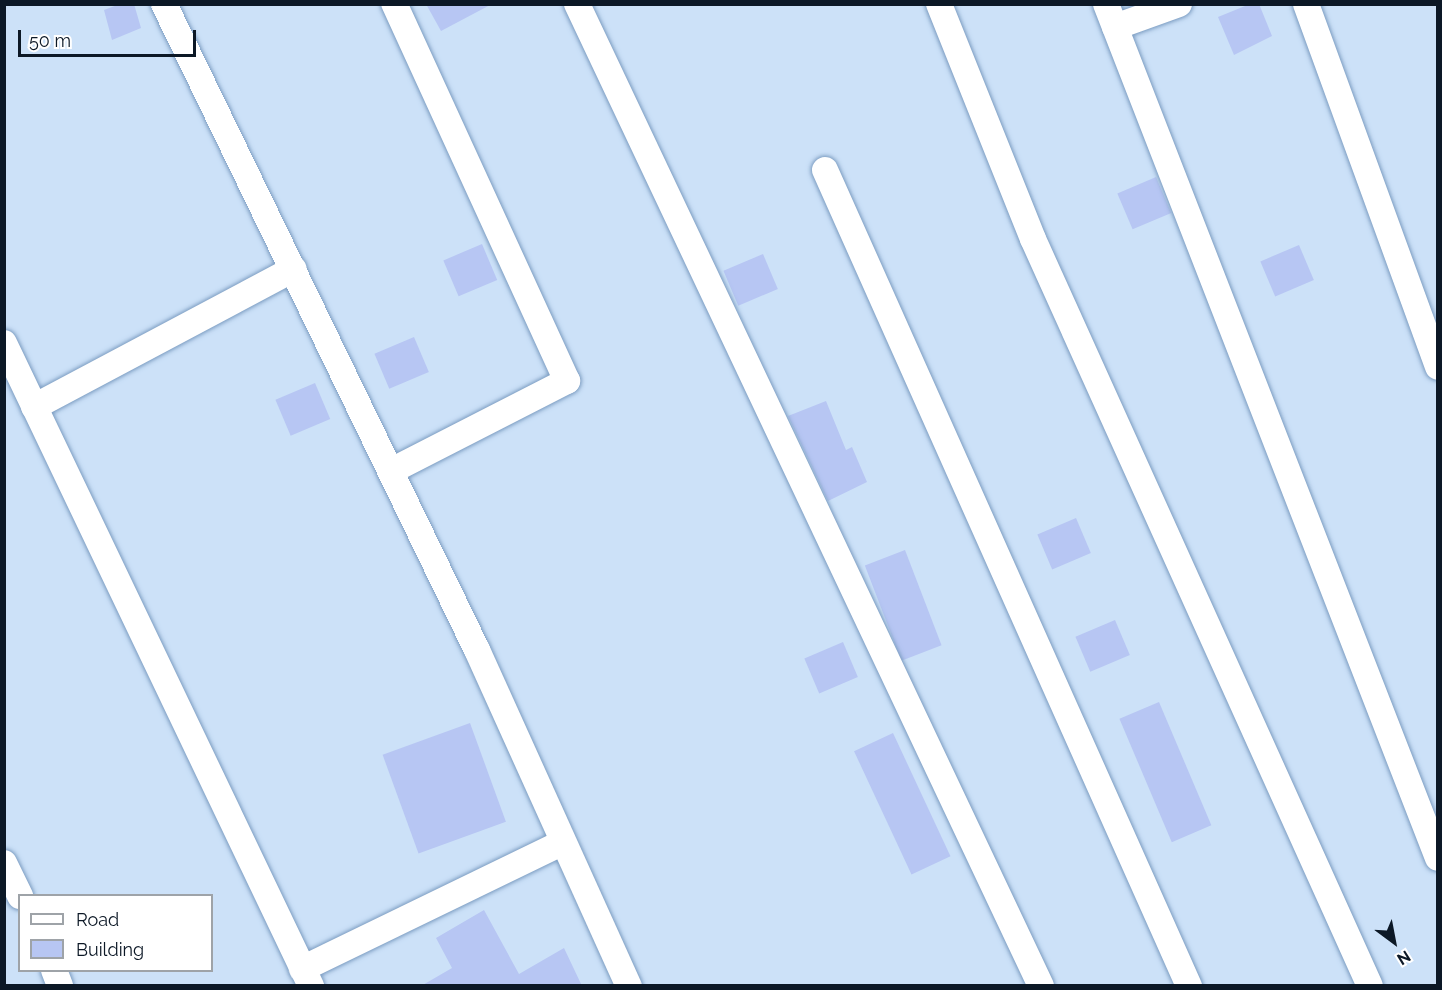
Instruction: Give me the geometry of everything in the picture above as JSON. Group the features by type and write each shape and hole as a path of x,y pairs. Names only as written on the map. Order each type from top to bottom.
{"street":[{"path":"164,4 391,471 629,986"},
{"path":"391,471 567,381 394,4"},
{"path":"577,4 1041,986"},
{"path":"939,4 1033,239 1370,986"},
{"path":"1179,4 1110,16 1437,858"},
{"path":"1306,4 1437,367"},
{"path":"825,170 1189,986"},
{"path":"34,407 294,269"},
{"path":"4,343 306,977 562,843"},
{"path":"4,863 19,894"}],"building":[{"path":"120,4 134,4 141,28 112,40 104,10"},
{"path":"426,4 492,4 441,31"},
{"path":"1250,4 1259,4 1272,36 1234,55 1218,17"},
{"path":"1156,177 1171,213 1133,229 1117,193"},
{"path":"482,244 497,280 459,296 443,260"},
{"path":"1299,245 1314,280 1275,296 1260,261"},
{"path":"763,254 778,289 738,306 723,271"},
{"path":"414,337 429,372 389,389 374,354"},
{"path":"315,383 330,419 291,436 275,400"},
{"path":"826,401 846,450 852,447 867,482 828,501 788,416"},
{"path":"1076,518 1091,553 1052,569 1037,534"},
{"path":"905,550 942,645 901,661 865,565"},
{"path":"1115,620 1130,655 1090,672 1075,637"},
{"path":"843,642 858,677 819,693 804,658"},
{"path":"1159,702 1211,825 1172,842 1119,719"},
{"path":"470,723 506,822 419,853 383,755"},
{"path":"893,733 950,856 912,874 854,751"},
{"path":"484,910 519,974 564,948 582,986 421,986 452,968 436,938"}]}
